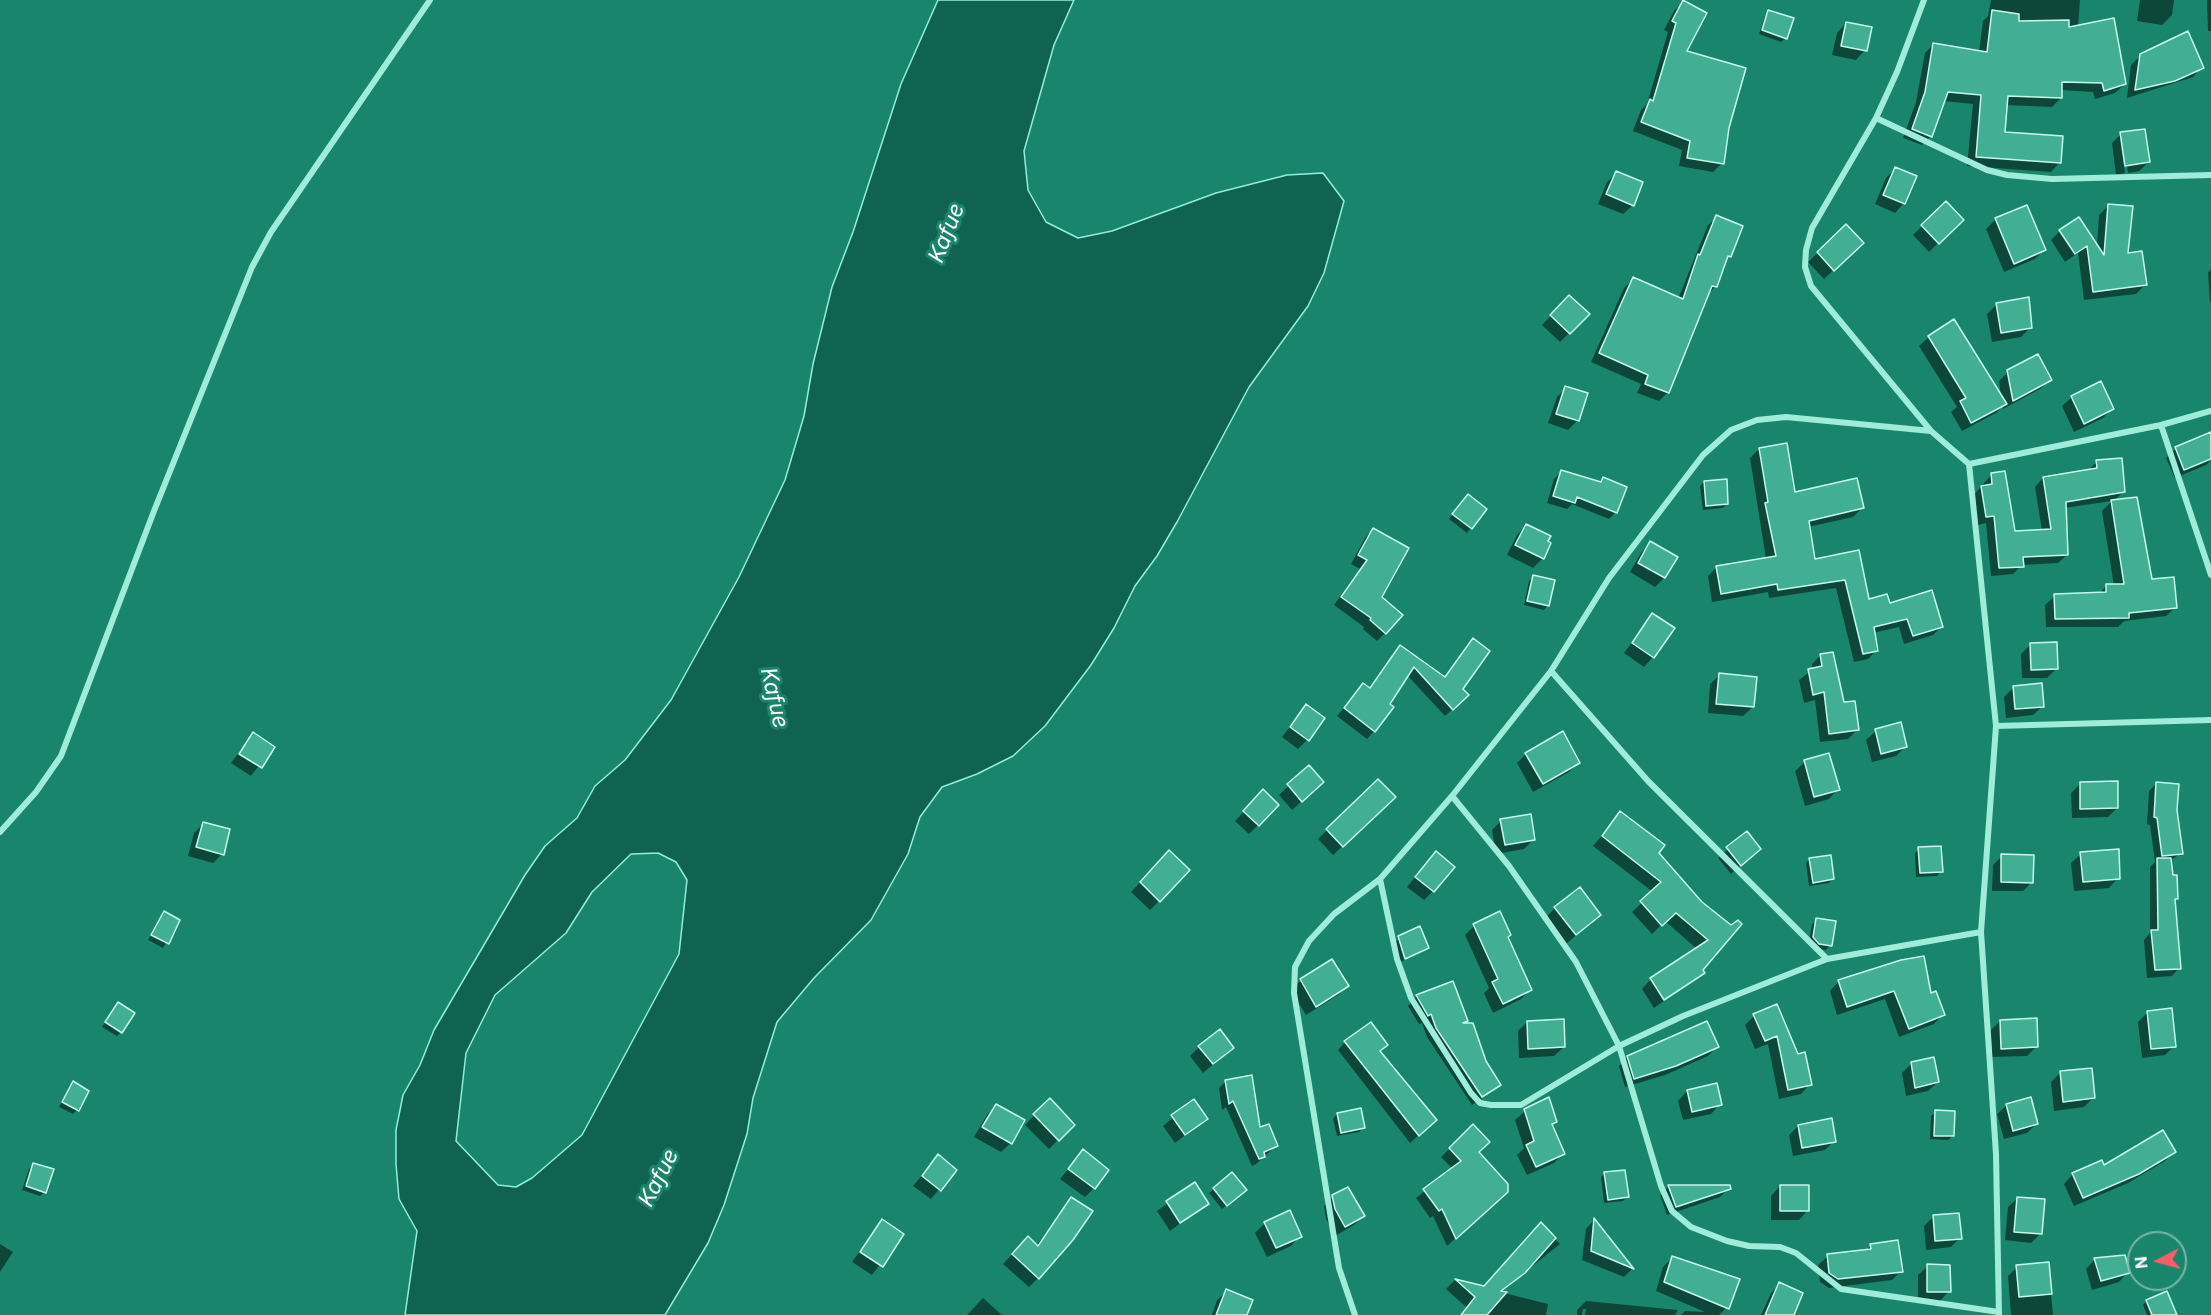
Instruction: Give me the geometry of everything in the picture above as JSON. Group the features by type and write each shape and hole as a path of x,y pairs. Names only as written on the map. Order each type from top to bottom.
{"street":[{"path":"0,832 36,792 61,756 211,363 252,267 271,232 429,0"},
{"path":"1452,796 1542,910 1576,962 1618,1046 1661,1186 1672,1210 1691,1227 1727,1241 1749,1246 1780,1247 1796,1252 1841,1290 1999,1313 1996,1154 1981,932 1996,726 1969,464 1931,431 1811,286 1805,267 1806,250 1812,228 1876,117 1897,72 1924,0"},
{"path":"1876,117 1987,170 2007,175 2052,179 2211,175"},
{"path":"1969,464 2161,425 2211,411"},
{"path":"1355,1315 1339,1268 1294,993 1295,967 1309,941 1334,914 1380,879 1452,796 1551,672 1610,578 1703,455 1731,430 1757,420 1786,417 1931,431"},
{"path":"2161,425 2211,575"},
{"path":"1551,672 1648,781 1827,959"},
{"path":"1996,726 2211,720"},
{"path":"1380,879 1397,959 1411,998 1480,1102 1521,1105 1618,1046 1683,1016 1827,959 1981,932"}],"water":[{"name":"Kafue","path":"938,0 1074,0 1054,45 1024,151 1028,190 1046,222 1078,238 1112,231 1216,193 1287,175 1323,173 1344,201 1324,273 1308,306 1249,387 1177,522 1157,556 1135,586 1114,628 1091,665 1045,726 1013,756 977,774 942,787 920,817 908,854 871,920 814,978 777,1022 753,1098 747,1134 724,1205 708,1243 665,1315 405,1315 417,1231 399,1199 396,1130 403,1095 420,1065 434,1030 525,875 545,846 577,818 595,786 625,760 671,700 739,577 785,480 804,416 813,364 832,287 853,232 901,84","holes":["658,853 676,862 687,880 679,954 582,1135 532,1178 516,1187 498,1185 456,1141 466,1053 495,995 566,933 592,892 631,854"]}],"building":[{"path":"1683,0 1707,13 1687,51 1746,68 1729,128 1724,164 1687,158 1690,141 1641,122 1650,99 1653,101 1676,23 1672,21"},
{"path":"1768,10 1794,18 1787,39 1762,30"},
{"path":"1992,10 2019,14 2019,21 2069,20 2069,27 2114,18 2126,84 2104,91 2102,83 2062,82 2062,98 2008,96 2005,132 2063,136 2061,163 1976,157 1981,95 1948,92 1932,137 1912,129 1925,92 1933,43 1987,52"},
{"path":"1846,22 1872,27 1867,51 1841,46"},
{"path":"2188,31 2204,68 2175,81 2135,90 2140,54"},
{"path":"2145,129 2150,162 2125,166 2120,132"},
{"path":"1895,167 1917,176 1905,204 1883,195"},
{"path":"1616,171 1643,182 1634,206 1606,194"},
{"path":"1946,201 1964,220 1939,244 1921,225"},
{"path":"2108,204 2133,206 2128,253 2142,251 2147,285 2093,292 2087,246 2075,254 2059,230 2079,217 2104,255"},
{"path":"2027,205 2046,250 2014,264 1995,218"},
{"path":"1716,215 1743,226 1731,257 1728,256 1717,287 1712,286 1669,393 1645,384 1648,375 1599,353 1633,277 1683,299 1698,254 1700,255"},
{"path":"1846,224 1864,243 1834,271 1817,252"},
{"path":"1569,295 1590,314 1570,334 1550,315"},
{"path":"2029,297 2032,328 2001,333 1996,303"},
{"path":"1954,319 2007,404 1971,423 1960,401 1966,398 1928,336"},
{"path":"2038,354 2052,380 2013,401 2007,370"},
{"path":"2101,381 2114,409 2084,424 2071,396"},
{"path":"1565,386 1588,393 1579,421 1556,414"},
{"path":"2211,432 2211,459 2184,470 2175,447"},
{"path":"1787,443 1795,492 1857,478 1864,508 1809,521 1815,559 1859,550 1869,599 1887,594 1890,603 1932,590 1943,627 1913,636 1907,619 1874,627 1878,651 1863,654 1845,580 1778,590 1777,584 1721,594 1716,566 1776,556 1765,503 1768,502 1759,448"},
{"path":"2122,458 2125,492 2066,502 2068,555 2023,557 2024,567 1999,568 1994,516 1986,517 1981,486 1992,484 1991,473 2005,471 2015,531 2051,529 2043,477 2097,468 2096,460"},
{"path":"1561,470 1601,482 1603,477 1627,487 1617,513 1577,497 1575,503 1553,496"},
{"path":"1727,479 1728,504 1706,506 1704,481"},
{"path":"1468,494 1487,509 1472,529 1452,514"},
{"path":"2137,497 2152,579 2174,577 2177,608 2129,613 2129,618 2055,619 2054,594 2106,592 2106,584 2124,584 2111,500"},
{"path":"1526,524 1551,536 1548,541 1551,543 1544,559 1515,545"},
{"path":"1373,528 1409,548 1382,597 1403,615 1386,634 1370,620 1371,618 1341,597 1367,560 1358,555"},
{"path":"1650,541 1678,557 1665,578 1638,563"},
{"path":"1533,575 1555,580 1549,606 1527,601"},
{"path":"1652,613 1675,628 1654,658 1632,643"},
{"path":"1473,638 1490,651 1463,689 1469,695 1453,710 1414,667 1390,704 1394,707 1375,732 1344,708 1363,683 1370,688 1400,645 1445,677"},
{"path":"2057,642 2058,669 2031,670 2030,643"},
{"path":"1833,652 1844,702 1855,701 1859,730 1829,734 1824,692 1813,695 1808,669 1822,666 1820,654"},
{"path":"1719,673 1757,677 1754,707 1716,704"},
{"path":"2042,683 2044,707 2015,709 2013,686"},
{"path":"1306,704 1325,718 1309,741 1290,727"},
{"path":"1901,722 1907,747 1881,754 1875,729"},
{"path":"1563,731 1580,763 1543,784 1525,753"},
{"path":"253,732 275,747 262,768 239,754"},
{"path":"1829,753 1840,790 1814,797 1804,760"},
{"path":"1309,765 1324,782 1302,802 1287,784"},
{"path":"1378,779 1396,797 1343,847 1326,829"},
{"path":"2118,781 2118,808 2080,809 2080,782"},
{"path":"2156,782 2179,784 2177,810 2183,854 2162,856 2157,818 2154,817"},
{"path":"1263,789 1279,805 1259,826 1243,811"},
{"path":"1620,811 1665,845 1659,853 1702,902 1731,925 1738,920 1742,924 1703,970 1705,973 1664,1000 1650,978 1708,940 1676,913 1662,926 1640,901 1661,882 1602,836"},
{"path":"1531,814 1535,840 1505,845 1500,819"},
{"path":"203,822 230,829 224,855 196,847"},
{"path":"1747,831 1761,849 1741,866 1726,847"},
{"path":"1941,846 1943,872 1920,873 1918,847"},
{"path":"2119,849 2120,879 2083,882 2080,852"},
{"path":"1169,850 1190,870 1160,902 1140,882"},
{"path":"1436,851 1455,867 1434,892 1415,877"},
{"path":"2001,854 2034,855 2033,883 2001,882"},
{"path":"1831,855 1834,879 1813,883 1809,858"},
{"path":"2157,858 2171,858 2173,875 2177,875 2178,899 2175,899 2181,969 2155,970 2151,930 2158,930"},
{"path":"1580,887 1601,915 1576,935 1554,907"},
{"path":"164,911 180,920 169,944 151,935"},
{"path":"1500,911 1511,935 1508,937 1532,990 1503,1004 1492,982 1498,979 1473,924"},
{"path":"1816,918 1836,921 1832,946 1819,944 1813,937"},
{"path":"1420,926 1429,948 1405,959 1398,936"},
{"path":"1924,956 1931,993 1936,991 1945,1015 1909,1029 1894,991 1847,1007 1838,980 1901,960"},
{"path":"1332,959 1349,986 1316,1007 1300,979"},
{"path":"1453,981 1468,1021 1463,1023 1473,1023 1486,1061 1501,1085 1482,1097 1436,1028 1431,1014 1428,1016 1416,995"},
{"path":"118,1002 135,1013 122,1033 105,1022"},
{"path":"1777,1004 1798,1054 1805,1052 1812,1085 1788,1090 1777,1036 1765,1041 1753,1014"},
{"path":"2172,1008 2176,1047 2151,1049 2147,1011"},
{"path":"2037,1018 2038,1047 2001,1049 2000,1020"},
{"path":"1564,1019 1565,1047 1528,1049 1527,1021"},
{"path":"1707,1021 1719,1047 1676,1066 1634,1079 1627,1056"},
{"path":"1371,1022 1388,1045 1380,1051 1437,1120 1419,1136 1344,1041"},
{"path":"1220,1029 1234,1048 1213,1064 1198,1046"},
{"path":"1934,1057 1939,1082 1915,1088 1911,1062"},
{"path":"2092,1068 2095,1098 2063,1102 2060,1071"},
{"path":"1252,1075 1260,1127 1269,1124 1278,1146 1264,1152 1265,1157 1259,1159 1233,1101 1229,1104 1225,1080"},
{"path":"73,1081 89,1091 79,1111 62,1102"},
{"path":"1717,1083 1722,1105 1692,1112 1687,1090"},
{"path":"1549,1097 1557,1122 1552,1124 1565,1154 1536,1167 1526,1145 1534,1141 1524,1109"},
{"path":"2031,1097 2038,1124 2013,1131 2006,1104"},
{"path":"1050,1098 1075,1125 1059,1141 1033,1114"},
{"path":"1194,1099 1208,1119 1185,1135 1171,1115"},
{"path":"996,1104 1025,1120 1012,1144 982,1127"},
{"path":"1361,1108 1365,1128 1341,1133 1337,1113"},
{"path":"1935,1110 1955,1111 1954,1136 1934,1136"},
{"path":"1832,1118 1836,1142 1802,1148 1798,1125"},
{"path":"1473,1124 1490,1142 1479,1152 1508,1184 1508,1192 1456,1239 1442,1209 1439,1211 1423,1189 1461,1161 1449,1148"},
{"path":"2163,1130 2176,1152 2139,1174 2083,1198 2072,1173 2102,1160 2104,1165"},
{"path":"1083,1149 1109,1170 1095,1189 1068,1169"},
{"path":"938,1154 957,1170 941,1191 922,1176"},
{"path":"33,1163 54,1169 46,1193 26,1186"},
{"path":"1625,1170 1629,1197 1608,1200 1604,1172"},
{"path":"1232,1172 1247,1190 1227,1206 1213,1188"},
{"path":"1195,1182 1209,1204 1180,1223 1166,1201"},
{"path":"1668,1185 1730,1185 1731,1189 1676,1207"},
{"path":"1780,1185 1809,1185 1809,1211 1780,1211"},
{"path":"1348,1187 1365,1216 1345,1227 1335,1209 1332,1195"},
{"path":"1071,1197 1093,1211 1073,1240 1039,1279 1012,1254 1028,1236 1038,1246"},
{"path":"2017,1197 2045,1199 2042,1234 2014,1232"},
{"path":"1290,1210 1302,1237 1276,1248 1264,1222"},
{"path":"1959,1213 1962,1239 1935,1241 1933,1215"},
{"path":"1594,1218 1634,1269 1591,1251"},
{"path":"882,1219 904,1234 883,1267 860,1252"},
{"path":"1541,1222 1556,1238 1525,1273 1501,1291 1507,1292 1487,1315 1461,1315 1475,1297 1455,1279 1484,1286"},
{"path":"1898,1240 1903,1272 1838,1279 1829,1273 1827,1254 1871,1249 1870,1244"},
{"path":"2125,1255 2127,1274 2101,1281 2094,1258"},
{"path":"1672,1256 1740,1279 1729,1309 1664,1282"},
{"path":"2049,1262 2052,1294 2019,1297 2016,1265"},
{"path":"1927,1264 1950,1265 1951,1292 1927,1292"},
{"path":"1779,1282 1803,1293 1794,1315 1765,1315"},
{"path":"1226,1289 1253,1300 1247,1315 1216,1315"},
{"path":"2167,1291 2177,1315 2152,1315 2146,1300"}]}
